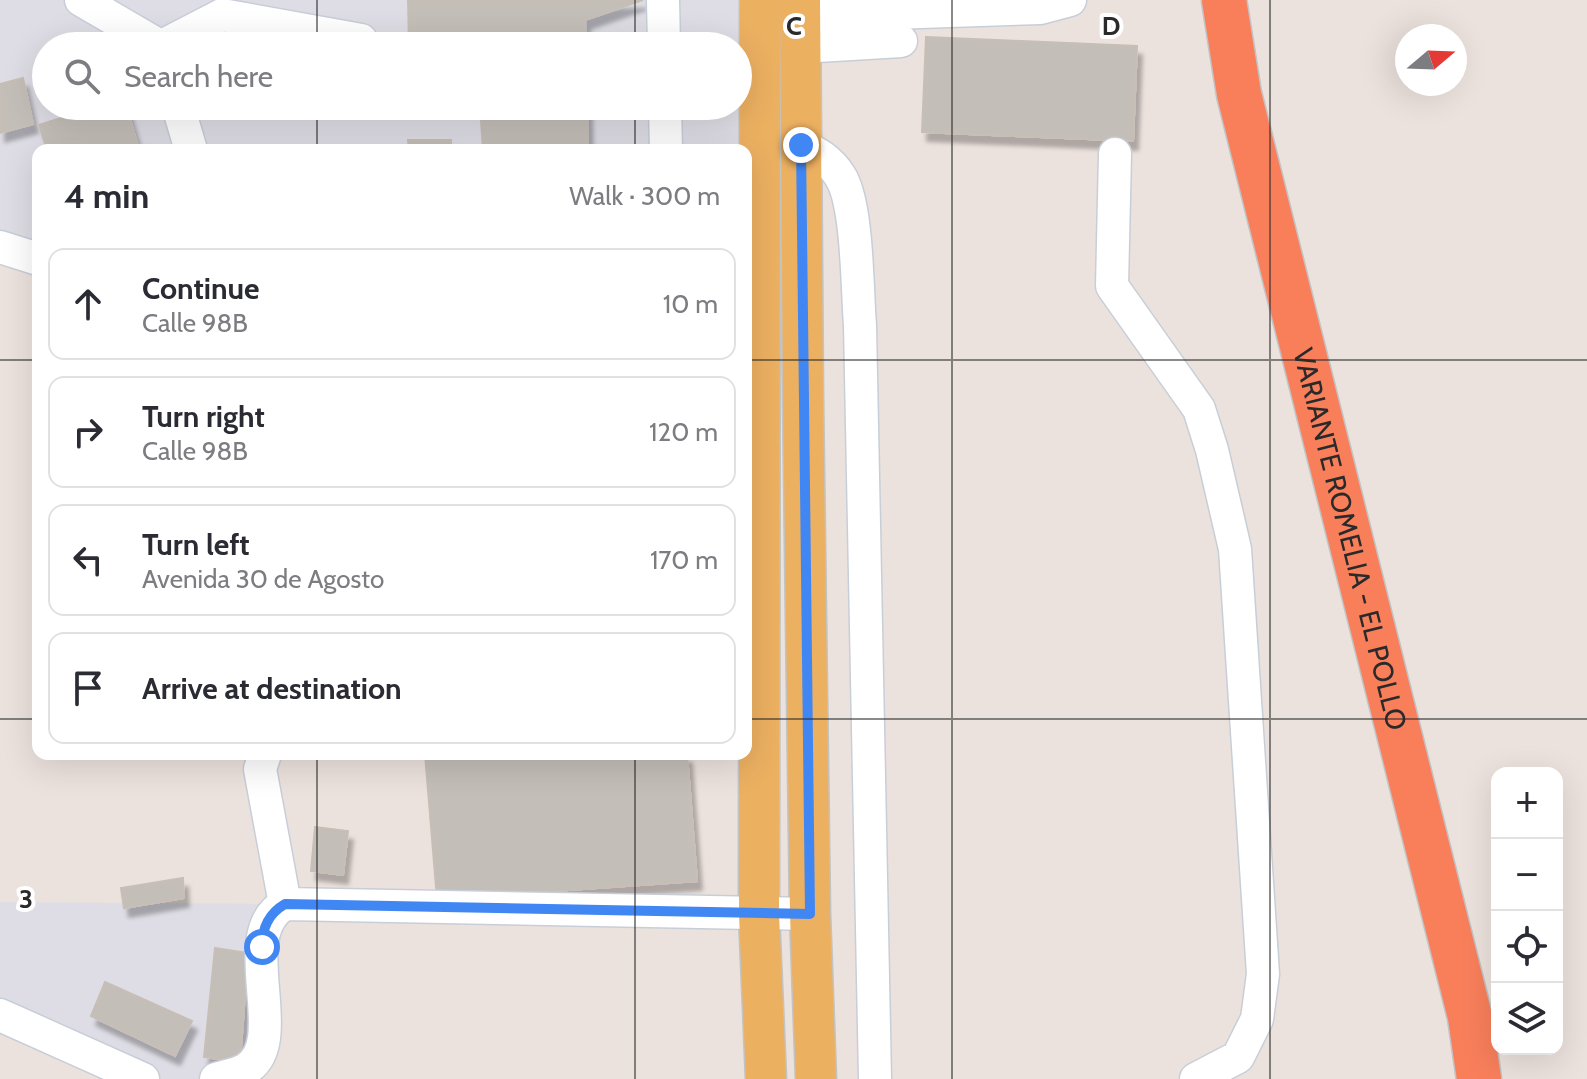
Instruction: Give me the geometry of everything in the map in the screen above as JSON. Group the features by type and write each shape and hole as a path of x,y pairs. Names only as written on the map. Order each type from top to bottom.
{"highway":[{"name":"VARIANTE ROMELIA - EL POLLO","path":"1224,0 1239,94 1470,1017 1479,1079"}],"main road":[{"path":"760,0 753,398 759,914 766,1079"},
{"path":"801,21 810,914 816,1079"}],"street":[{"path":"81,0 137,32"},
{"path":"663,0 664,32"},
{"path":"801,21 1040,8 1070,0"},
{"path":"189,32 222,15 317,32"},
{"path":"801,21 901,41"},
{"path":"182,120 189,144"},
{"path":"665,120 666,144"},
{"path":"801,145 824,157 842,178 851,208 860,341 875,1079"},
{"path":"1115,154 1112,286 1199,409 1235,549 1263,974 1257,1019 1238,1057 1196,1079"},
{"path":"0,247 32,257"},
{"path":"753,398 803,398"},
{"path":"263,760 260,769 285,904"},
{"path":"238,1076 257,1059 264,1029 262,934 270,916 285,904 810,914"},
{"path":"0,1015 143,1079"}],"shaded area":[{"path":"0,0 760,0 752,86 752,32 32,32 32,120 749,120 747,144 32,144 32,257 0,247"},
{"path":"0,902 285,904 280,907 264,1029 216,1079 143,1079 0,1015"}],"building":[{"path":"408,0 643,0 585,20 585,32 409,32"},
{"path":"926,37 1137,46 1133,141 922,132"},
{"path":"23,78 33,124 0,133 0,84"},
{"path":"55,120 130,120 137,144 45,144 39,125"},
{"path":"481,120 587,120 588,144 483,144"},
{"path":"408,140 451,140 451,144 408,144"},
{"path":"425,760 687,760 697,881 437,899"},
{"path":"315,827 348,831 343,875 311,871"},
{"path":"183,878 184,898 124,908 121,888"},
{"path":"215,948 248,953 240,1062 204,1057"},
{"path":"105,982 192,1021 175,1056 91,1016"}],"route":[{"path":"262,947 262,934 270,916 285,904 810,914 801,145"}]}
